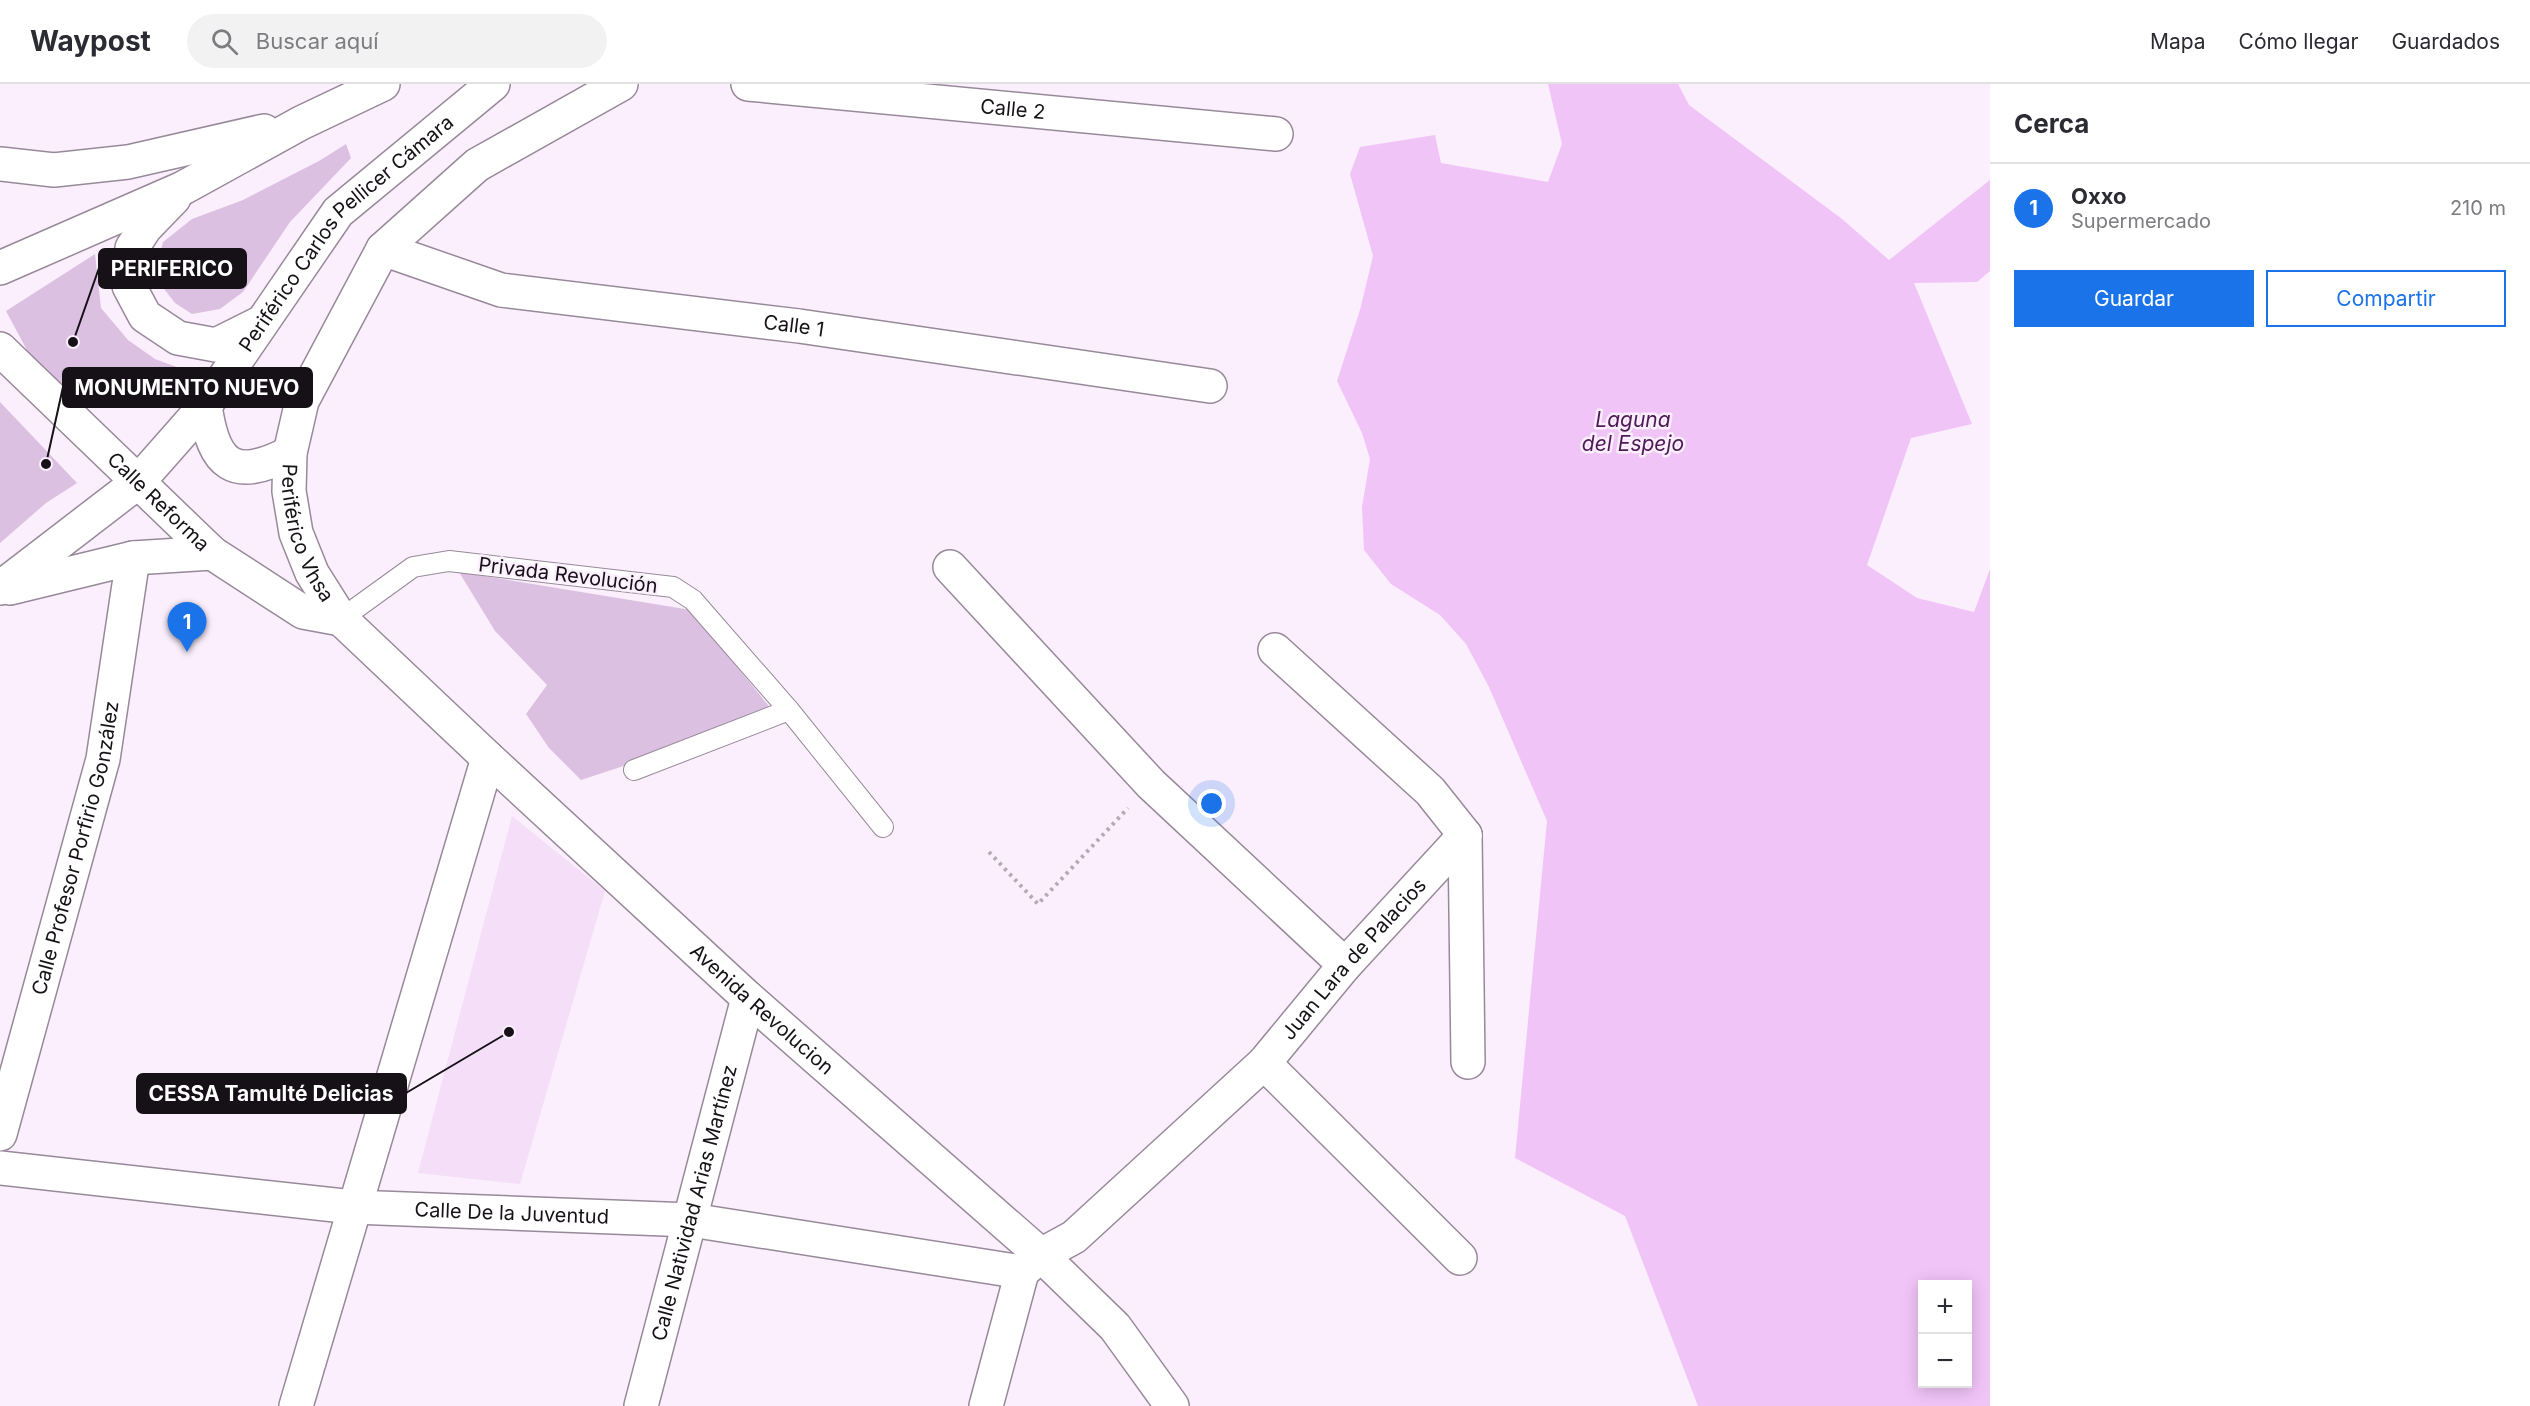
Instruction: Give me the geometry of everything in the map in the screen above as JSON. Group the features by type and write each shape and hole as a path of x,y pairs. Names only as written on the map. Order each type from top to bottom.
{"street":[{"path":"0,268 183,188 301,123 383,84"},
{"name":"Periférico Carlos Pellicer Cámara","path":"0,589 138,482 205,406 338,212 493,84"},
{"name":"Periférico Vhsa","path":"340,619 312,573 296,533 289,491 290,453 302,401 383,249 477,165 621,84"},
{"name":"Calle 2","path":"748,84 812,87 1276,134"},
{"path":"0,164 54,170 128,162 301,123"},
{"path":"183,188 145,228 132,248 129,286 145,316 178,338 216,345 262,322"},
{"name":"Calle 1","path":"383,249 501,290 799,326 1210,387"},
{"name":"Calle Reforma","path":"0,349 212,553 303,612 340,619"},
{"path":"205,406 209,436 216,452 228,462 245,466 266,465 290,453"},
{"path":"0,589 133,558 212,553"},
{"name":"Calle Profesor Porfirio González","path":"0,1134 102,759 133,558"},
{"path":"950,567 1151,784 1345,965"},
{"name":"Avenida Revolucion","path":"340,619 1031,1263 1115,1327 1172,1406"},
{"path":"1275,650 1430,791 1465,835 1468,1062"},
{"path":"296,1406 353,1207 488,758"},
{"name":"Juan Lara de Palacios","path":"1031,1263 1074,1237 1264,1063 1345,965 1465,835"},
{"name":"Calle Natividad Arias Martínez","path":"641,1406 748,998"},
{"path":"1264,1063 1460,1258"},
{"name":"Calle De la Juventud","path":"0,1168 353,1207 691,1220 1031,1263"},
{"path":"986,1406 1031,1263"}],"lane":[{"name":"Privada Revolución","path":"340,619 413,567 449,561 674,587 693,600 789,710 883,827"},
{"path":"634,770 789,710"}],"path":[{"path":"989,852 1038,904 1151,784"}],"shaded area":[{"path":"346,144 351,158 290,222 243,292 220,309 192,314 175,303 154,276 163,242 192,219 243,200 319,161"},
{"path":"95,254 101,308 128,340 155,359 185,370 146,392 89,395 56,381 29,354 6,311"},
{"path":"0,402 77,483 46,503 0,543"},
{"path":"459,572 691,610 772,710 678,748 581,780 549,748 526,714 547,685 495,631"},
{"path":"512,816 605,891 520,1184 418,1173"}],"water":[{"name":"Laguna del Espejo","path":"1548,84 1678,84 1689,105 1842,219 1889,260 1990,180 1990,271 1977,282 1914,283 1972,424 1911,438 1867,565 1917,598 1974,612 1990,569 1990,1406 1698,1406 1625,1216 1515,1158 1547,821 1489,687 1466,644 1440,615 1391,584 1364,550 1362,507 1370,459 1362,433 1337,381 1360,310 1373,256 1350,174 1360,147 1435,135 1441,163 1548,182 1562,144"}],"place":[{"name":"PERIFERICO","path":"73,342"},
{"name":"MONUMENTO NUEVO","path":"46,464"},
{"name":"Oxxo","path":"187,652"},
{"name":"CESSA Tamulté Delicias","path":"509,1032"}]}
